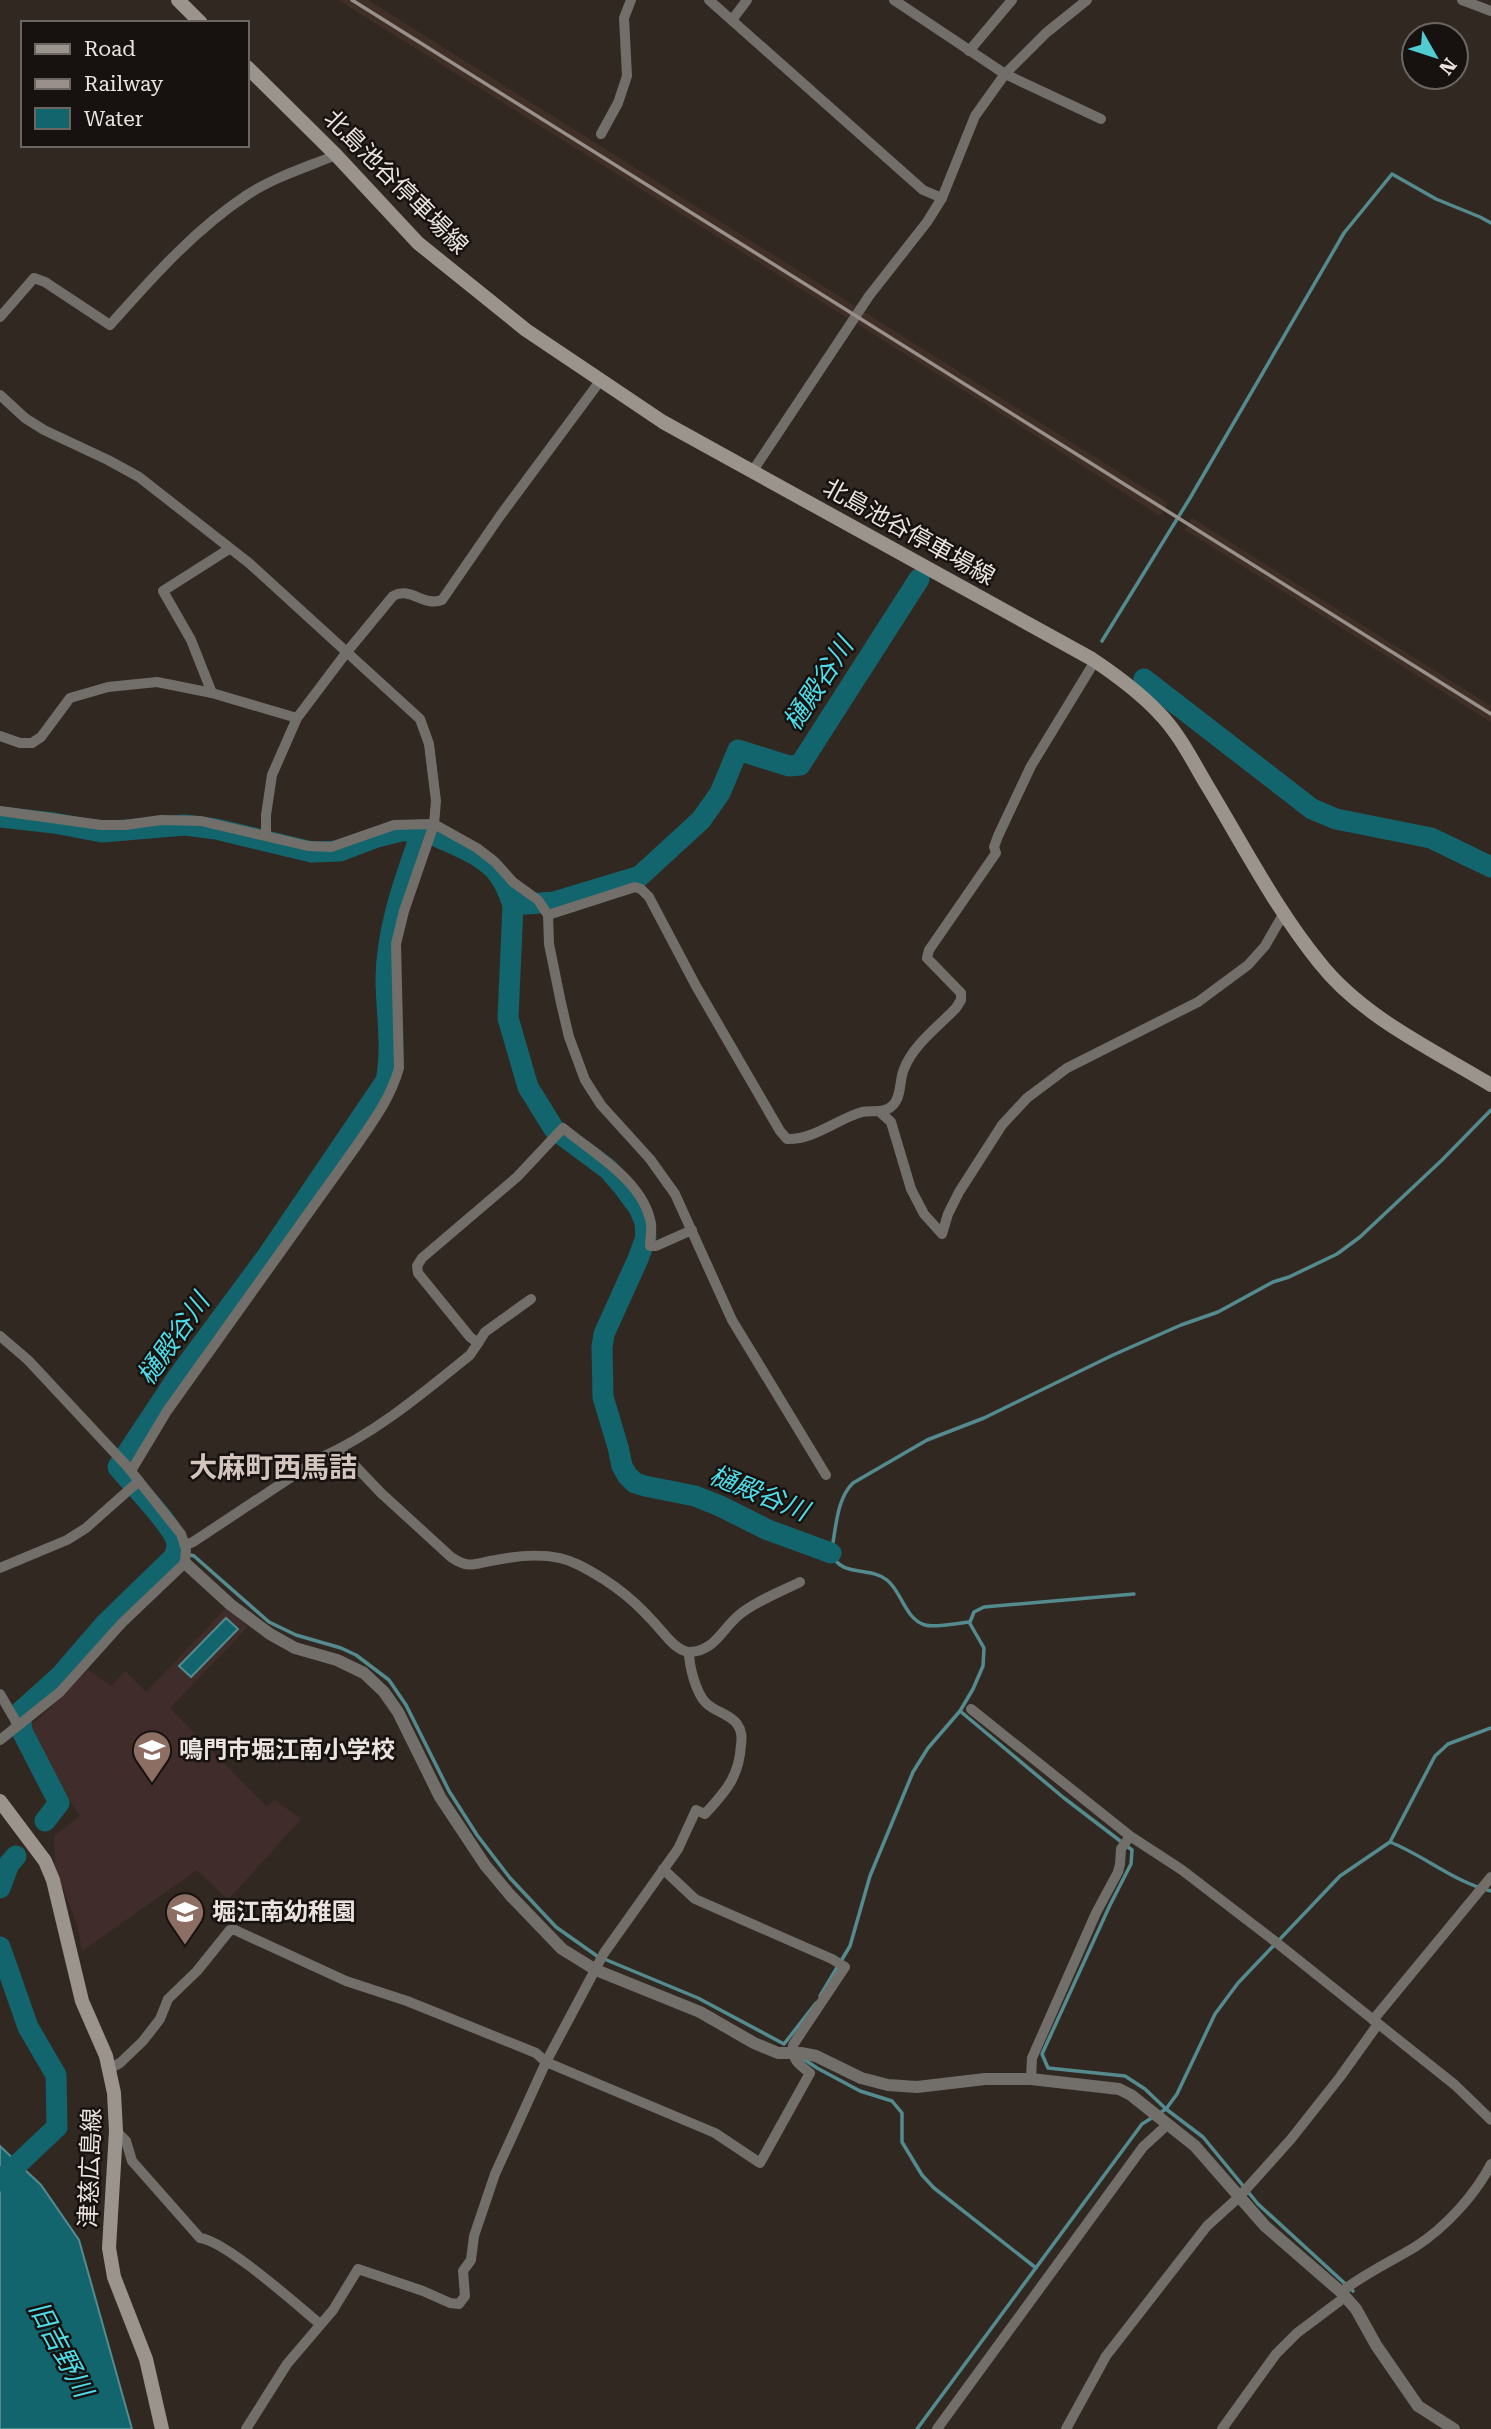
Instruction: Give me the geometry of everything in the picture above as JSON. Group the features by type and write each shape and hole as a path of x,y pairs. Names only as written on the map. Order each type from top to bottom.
{"main road":[{"path":"178,0 199,21"},
{"name":"北島池谷停車場線","path":"248,68 336,155 418,243 526,330 663,422 1095,661 1126,681 1160,713 1182,743 1284,913 1319,962 1341,987 1380,1017 1491,1085"},
{"name":"津慈広島線","path":"0,1801 45,1861 53,1880 82,2001 106,2056 114,2092 116,2131 109,2248 114,2277 146,2359 162,2429"}],"street":[{"path":"601,134 618,103 627,76 624,18 631,0"},
{"path":"709,0 923,190 942,198"},
{"path":"732,20 747,0"},
{"path":"894,0 1005,74 1101,119"},
{"path":"969,51 1012,0"},
{"path":"752,472 869,296 927,222 942,198 975,116 1005,74 1046,33 1087,0"},
{"path":"1462,0 1491,11"},
{"path":"0,317 34,278 45,282 110,326 182,247 249,193 336,155"},
{"path":"266,836 272,775 297,718 393,596 400,592 426,601 442,600 500,516 600,381"},
{"path":"0,395 25,418 44,430 139,477 249,563 406,705 425,728 436,801 433,827 404,911 396,944 399,1068 395,1083 357,1145 126,1465"},
{"path":"212,693 191,640 163,591 229,549"},
{"path":"544,908 635,887 641,889 649,897 696,986 787,1139 799,1139 863,1112 893,1106 898,1097 903,1070 910,1058 961,1000 961,993 927,958 929,950 996,853 994,847 998,836 1031,766 1095,661"},
{"path":"0,736 20,743 32,743 41,737 70,698 108,687 157,682 212,693 297,718"},
{"path":"0,811 100,825 160,820 201,821 308,846 331,847 394,825 433,827 477,848 495,862 513,882 544,908 569,1037 585,1080 601,1105 650,1159 675,1194 732,1320 825,1475"},
{"path":"878,1111 891,1122 911,1189 924,1214 942,1234 948,1213 959,1192 1002,1125 1027,1098 1067,1068 1198,1002 1248,965 1265,946 1284,913"},
{"path":"478,1343 470,1337 418,1273 417,1266 422,1258 517,1177 563,1128 620,1173 631,1185 648,1213 652,1226 650,1246 656,1246 692,1230"},
{"path":"0,1740 60,1692 186,1554 320,1458 340,1449 397,1412 470,1355 485,1332 531,1299"},
{"path":"0,1336 28,1360 126,1465 181,1534 186,1554 231,1605 270,1634 295,1648 337,1660 364,1673 384,1692 398,1712 440,1797 485,1865 562,1948 700,2012 766,2048 816,2056 860,2078 888,2085 917,2087 985,2079 1031,2079 1119,2089 1131,2095 1195,2146 1244,2192 1265,2226 1343,2294 1356,2309 1418,2406 1454,2429"},
{"path":"340,1449 381,1493 462,1564 477,1565 495,1560 546,1556 564,1558 621,1590 641,1606 669,1640 689,1652 709,1647 738,1616 800,1582"},
{"path":"0,1568 67,1540 86,1528 139,1481"},
{"path":"246,2429 287,2364 333,2310 358,2269 450,2303 459,2304 465,2295 463,2271 471,2260 474,2236 495,2174 546,2062 604,1953 678,1849 695,1810 705,1814 733,1783 740,1760 742,1734 737,1723 706,1703 699,1691 689,1652"},
{"path":"0,1694 20,1723"},
{"path":"971,1709 1129,1838 1182,1870 1272,1939 1455,2085 1491,2120"},
{"path":"1031,2079 1032,2058 1096,1913 1118,1872 1121,1849 1129,1838"},
{"path":"663,1869 695,1899 845,1968 794,2053"},
{"path":"1066,2429 1106,2356 1208,2226 1244,2192 1316,2108 1376,2022 1489,1880"},
{"path":"109,2069 120,2063 143,2041 160,2019 168,1999 197,1971 230,1930 346,1981 407,2001 536,2053 546,2062 715,2133 760,2163 810,2073 794,2053"},
{"path":"937,2429 1143,2147 1164,2123"},
{"path":"116,2131 126,2141 132,2161 200,2238 210,2239 235,2256 320,2325"},
{"path":"1222,2429 1276,2354 1297,2333 1343,2294 1355,2280 1416,2246 1437,2229 1474,2192 1491,2164"}],"shaded area":[{"path":"338,0 368,0 1168,503 1160,516 1014,422"},
{"path":"1192,518 1491,706 1491,722 1185,530"},
{"name":"鳴門市堀江南小学校","path":"226,1608 248,1627 170,1708 267,1807 275,1800 301,1819 228,1900 197,1870 82,1951 78,1928 55,1866 54,1836 80,1816 49,1769 28,1726 40,1718 88,1670 111,1686 125,1671 146,1692"}],"water":[{"path":"226,1618 238,1629 191,1677 179,1666"},
{"name":"旧吉野川","path":"0,2146 41,2185 79,2240 132,2429 0,2429"}],"waterway":[{"path":"1102,641 1190,498 1344,233 1392,174 1436,199 1491,223"},
{"name":"樋殿谷川","path":"831,1553 768,1530 695,1496 635,1483 622,1466 603,1397 602,1347 604,1334 646,1237 645,1222 639,1208 608,1169 554,1129 528,1087 508,1018 513,905 554,902 640,876 701,820 720,793 738,750 789,766 800,765 919,579"},
{"name":"樋殿谷川","path":"1144,679 1312,809 1336,819 1431,838 1491,867"},
{"name":"樋殿谷川","path":"0,817 102,832 185,825 216,829 312,852 340,851 377,837 401,831 422,830"},
{"name":"樋殿谷川","path":"45,1821 59,1803 22,1731 20,1712 60,1676 105,1624 174,1556 177,1542 170,1529 118,1467 177,1378 268,1255 386,1081 389,1042 387,959 398,903 422,830 488,863 501,878 513,905"},
{"path":"820,1996 850,1946 870,1876 913,1772 928,1748 960,1711 973,1689 983,1666 984,1648 969,1622 940,1626 918,1622 887,1580 872,1573 849,1569 836,1561 831,1553 840,1506 847,1490 853,1483 927,1440 984,1418 1181,1325 1218,1312 1273,1282 1337,1254 1360,1237 1491,1110"},
{"path":"177,1551 194,1556 269,1622 296,1635 356,1655 389,1680 406,1705 449,1791 477,1835 510,1878 556,1927 597,1956 698,1998 784,2044 816,2003"},
{"path":"970,1622 974,1612 984,1607 1134,1594"},
{"path":"960,1711 1064,1798 1132,1850 1131,1864 1042,2054 1048,2068 1125,2076 1145,2089 1166,2109 1177,2094 1215,2014 1238,1983 1340,1876 1390,1842 1435,1756 1448,1744 1491,1728"},
{"path":"1390,1842 1465,1882 1491,1891"},
{"name":"樋殿谷川","path":"0,1888 9,1864 16,1856"},
{"name":"樋殿谷川","path":"0,1947 28,2027 56,2075 57,2127 0,2181"},
{"path":"802,2058 860,2091 892,2101 902,2113 902,2142 922,2175 934,2188 1036,2268"},
{"path":"917,2429 1142,2124 1166,2109 1203,2137 1258,2204 1353,2291"}],"railway":[{"path":"352,0 1491,714"}],"place":[{"name":"鳴門市堀江南小学校","path":"152,1784"},
{"name":"堀江南幼稚園","path":"185,1946"}],"district":[{"name":"大麻町西馬詰","path":"273,1467"}]}
